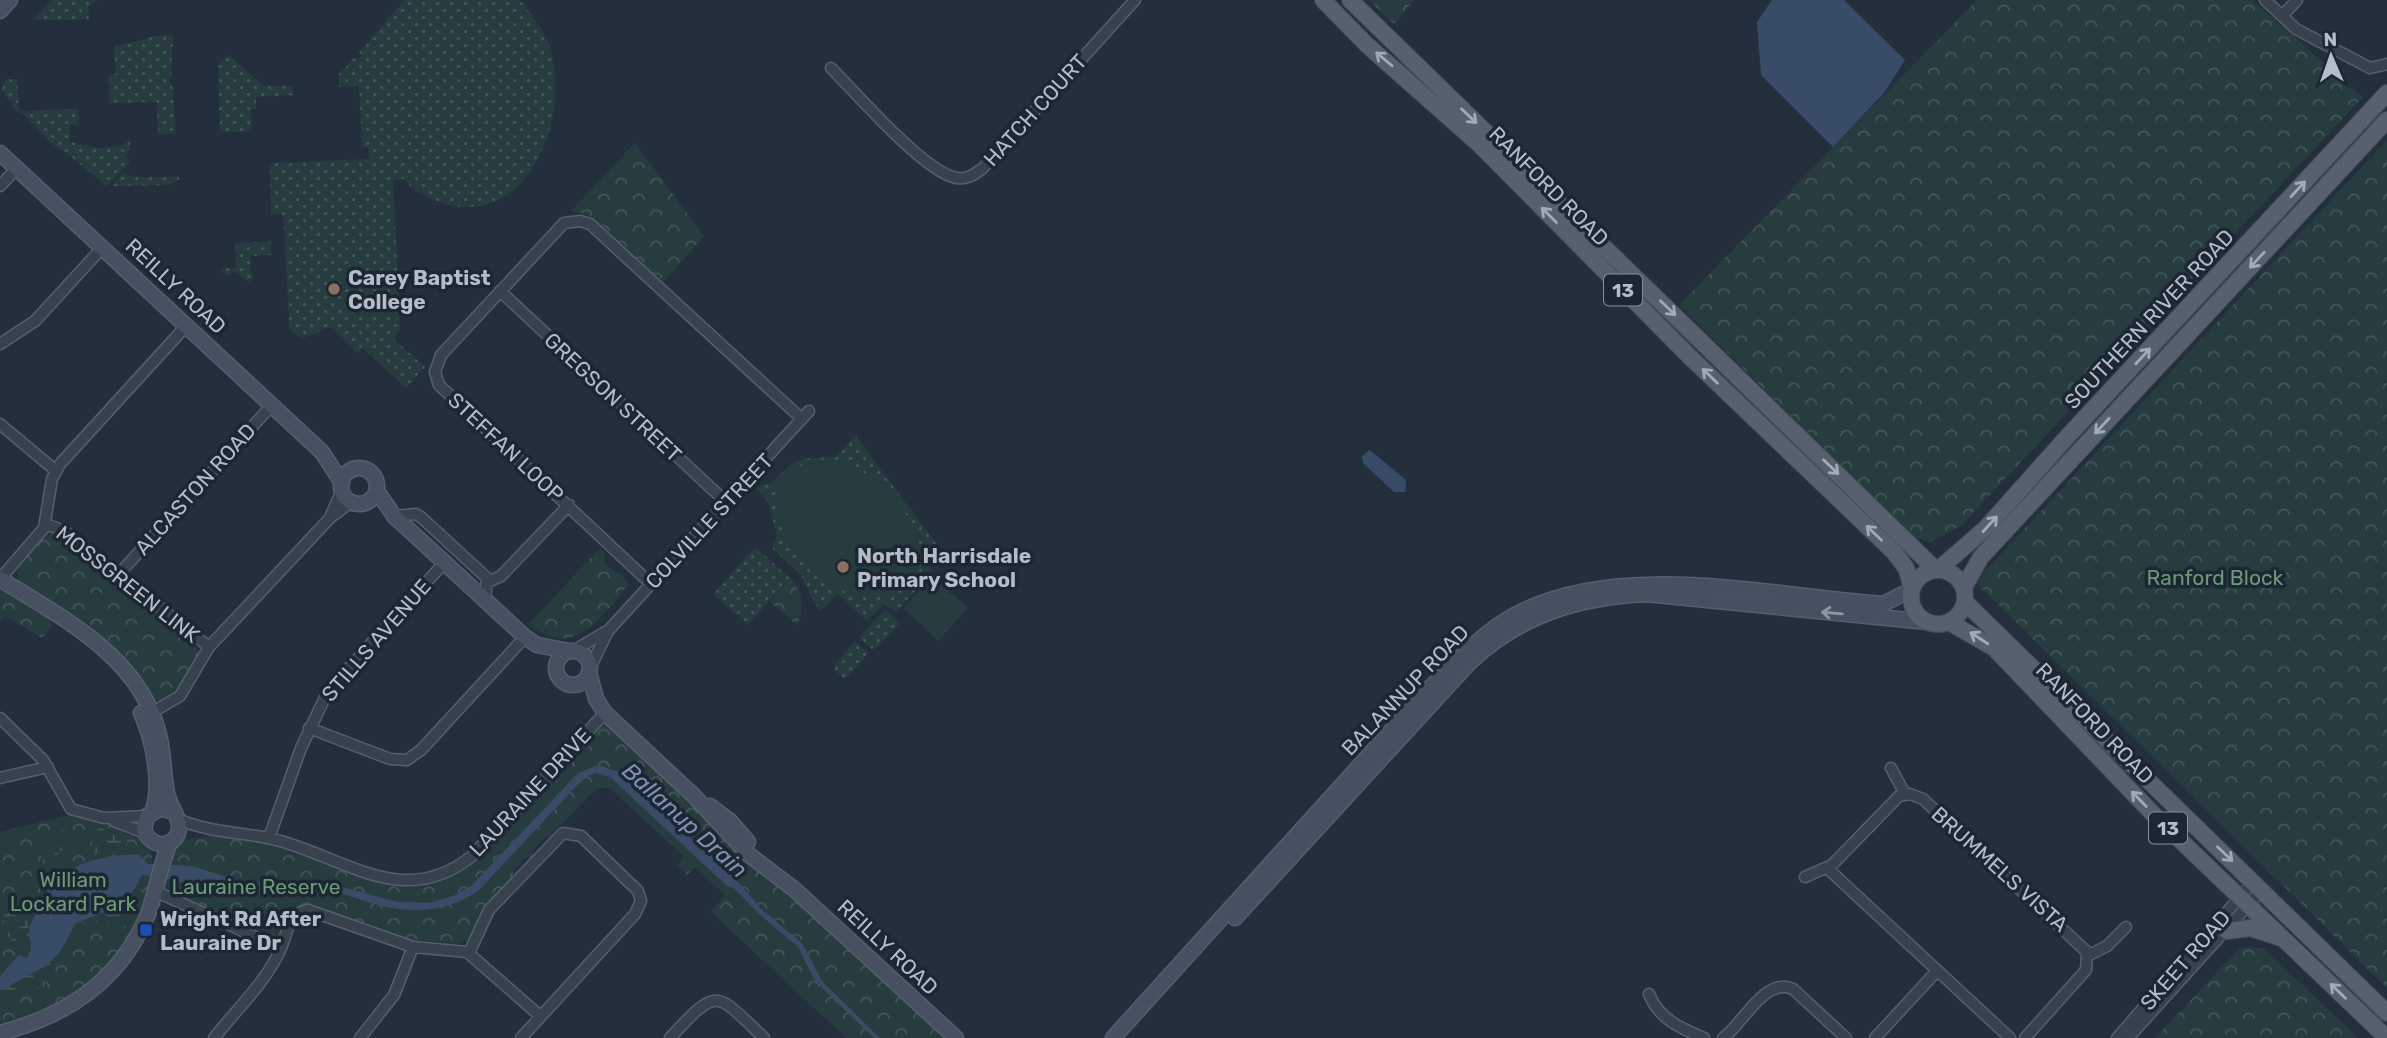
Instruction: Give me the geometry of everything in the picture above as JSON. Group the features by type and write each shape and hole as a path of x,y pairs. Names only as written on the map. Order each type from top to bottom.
{"main road":[{"name":"RANFORD ROAD","path":"1323,0 1367,45 1480,145 1688,355 1894,552 1906,568 1912,589"},
{"name":"RANFORD ROAD","path":"1350,0 1937,569"},
{"name":"SOUTHERN RIVER ROAD","path":"1937,569 1986,528 2387,93"},
{"name":"SOUTHERN RIVER ROAD","path":"1965,594 1981,557 2387,120"},
{"path":"1912,589 1921,575 1937,569"},
{"name":"13","path":"1937,569 1956,576 1965,594"},
{"name":"13","path":"1912,589 1914,610 1928,622 1949,622"},
{"name":"RANFORD ROAD","path":"1965,594 2387,1013"},
{"path":"1949,622 1959,614 1965,594"},
{"name":"RANFORD ROAD","path":"1949,622 1975,635 1994,649 2157,818 2387,1038"},
{"path":"2227,931 2250,928 2283,939"}],"street":[{"path":"0,11 10,0"},
{"name":"HATCH COURT","path":"831,68 930,164 954,178 964,178 983,168 1135,0"},
{"path":"2265,0 2301,32 2370,68 2387,64"},
{"path":"2282,16 2297,0"},
{"name":"REILLY ROAD","path":"0,153 322,452 354,469"},
{"path":"0,186 17,169"},
{"name":"STEFFAN LOOP","path":"650,584 446,392 436,377 436,365 441,355 564,223 580,221 590,224 806,415"},
{"path":"0,344 35,321 103,247"},
{"name":"GREGSON STREET","path":"500,292 726,502"},
{"path":"187,325 56,471 46,524 0,579 89,636 142,692 148,716 155,781 149,838 158,874 216,919"},
{"name":"ALCASTON ROAD","path":"119,574 272,405"},
{"name":"COLVILLE STREET","path":"590,670 608,631 806,415"},
{"path":"0,424 56,471"},
{"name":"REILLY ROAD","path":"322,452 342,486"},
{"path":"330,518 346,474 354,469 365,469 374,475 372,496"},
{"path":"342,486 351,502"},
{"path":"148,716 184,692 209,647 330,518 351,502 372,496"},
{"path":"372,496 531,641 556,671 560,680 571,685 582,683 590,670 587,657 531,641"},
{"path":"488,582 500,576 569,505"},
{"path":"393,515 416,514 422,517 480,569 488,582 485,601"},
{"name":"MOSSGREEN LINK","path":"46,524 66,532 209,647"},
{"name":"STILLS AVENUE","path":"269,838 309,728 336,681 444,562"},
{"name":"BALANNUP ROAD","path":"1126,1038 1474,644 1512,617 1534,606 1590,589 1656,584 1883,604 1912,589"},
{"name":"BALANNUP ROAD","path":"1114,1038 1420,708 1503,635 1558,608 1602,597 1646,594 1928,622"},
{"name":"COLVILLE STREET","path":"571,651 608,631"},
{"path":"309,728 390,759 407,760 421,750 531,641"},
{"path":"556,671 558,659 571,651"},
{"name":"REILLY ROAD","path":"590,670 596,699 605,713 694,796 730,821 791,887 956,1038"},
{"name":"REILLY ROAD","path":"571,685 596,699"},
{"name":"LAURAINE DRIVE","path":"176,816 211,831 269,838 382,878 411,881 442,874 472,856 605,713"},
{"path":"7,1034 62,1012 104,980 135,940 158,874 179,829 167,798 159,735 148,716"},
{"path":"0,718 30,745 48,767 71,809 104,818 149,838 173,840"},
{"path":"0,778 48,767"},
{"path":"1805,877 1827,868 1894,800 1905,794 1891,768"},
{"name":"BRUMMELS VISTA","path":"1905,794 1923,799 2082,945 2089,955"},
{"path":"104,818 165,809 176,816"},
{"name":"LAURAINE DRIVE","path":"173,840 211,831"},
{"path":"469,953 489,910 563,833 581,836 633,885 641,901 635,914 521,1038"},
{"path":"1827,868 2010,1038"},
{"name":"SKEET ROAD","path":"2117,1038 2258,886"},
{"name":"SKEET ROAD","path":"2128,1038 2227,931 2244,902"},
{"path":"214,1038 280,949 293,918 298,912 308,910 413,947 450,948 469,953 540,1016"},
{"path":"230,925 280,949"},
{"path":"2025,1038 2086,970 2089,955 2106,946 2126,927"},
{"path":"360,1038 394,995 413,947"},
{"path":"1875,1038 1936,972"},
{"path":"1723,1038 1770,990 1782,986 1793,989 1846,1038"},
{"path":"1648,994 1659,1013 1679,1027 1704,1038"},
{"path":"670,1038 702,1003 716,999 729,1004 764,1038"}],"green space":[{"path":"51,0 98,0 88,6 89,19 33,20"},
{"path":"405,0 520,0 547,40 554,68 555,99 549,130 538,159 521,183 499,200 471,207 439,202 420,193 404,179 393,180 400,328 394,339 425,367 406,388 363,348 357,353 330,327 301,339 289,328 284,222 282,214 271,214 270,166 273,163 369,159 368,147 362,147 359,86 339,87 339,74 355,57 358,59 362,56 359,52"},
{"path":"1369,0 1414,0 1394,24"},
{"path":"1977,0 2252,0 2363,97 1961,526 1930,542 1913,537 1679,305"},
{"path":"173,35 171,80 168,80 173,88 176,134 158,134 157,102 110,103 109,74 116,74 114,47 154,36"},
{"path":"229,55 263,86 291,86 294,95 256,97 256,109 251,110 252,131 220,132 218,64"},
{"path":"5,79 17,79 19,111 78,109 79,125 70,125 70,142 97,148 118,146 130,141 130,149 125,155 130,162 107,187 67,153 53,145 22,113 19,114 12,106 15,102 4,95 6,92 1,92"},
{"name":"Ranford Block","path":"2387,140 2387,988 1975,582"},
{"path":"635,143 704,236 663,283 586,214 571,211"},
{"path":"123,173 136,177 179,177 179,180 169,185 111,186"},
{"path":"271,242 271,255 251,256 250,270 254,278 251,284 233,271 228,277 220,268 236,268 235,243"},
{"path":"855,435 940,549 926,564 933,571 897,611 884,604 867,621 837,594 820,612 801,575 772,548 777,536 768,501 757,489 762,484 771,484 795,462 837,456"},
{"path":"832,462 861,471 886,489 904,511 915,536 918,559 912,579 896,593 868,597 842,590 817,574 796,552 781,527 775,502 780,481 798,467"},
{"path":"54,533 64,536 194,643 198,655 173,696 158,700 152,697 142,687 121,655 110,645 19,583 17,568 43,537"},
{"path":"755,547 790,578 748,625 713,594"},
{"path":"600,548 604,552 606,565 623,576 629,585 596,622 573,637 560,638 546,634 529,624"},
{"path":"933,576 949,591 947,594 952,593 968,608 938,641 922,626 924,623 919,623 903,609"},
{"path":"790,578 798,588 801,600 797,625 770,602"},
{"path":"0,586 51,619 51,627 42,638 5,616 0,622"},
{"path":"885,609 900,623 878,647 872,649 859,637"},
{"path":"855,641 869,653 845,679 835,671 835,664"},
{"name":"Lauraine Reserve","path":"606,725 614,729 947,1038 846,1038 711,912 725,895 695,867 687,875 677,865 684,857 609,787 597,788 549,837 545,837 532,851 532,856 525,858 513,872 513,878 481,913 469,938 458,944 407,939 308,904 293,910 279,937 271,940 217,917 165,886 172,850 179,841 209,836 263,843 388,884 411,885 436,880 471,862 599,726"},
{"name":"William Lockard Park","path":"70,815 118,826 146,840 152,869 147,898 124,947 109,966 91,982 50,1008 0,1028 0,832"},
{"path":"100,826 123,832 128,843 118,849 94,854 91,837"},
{"path":"64,829 71,834 71,843 55,857 53,865 42,863 41,856 51,846 54,833"},
{"path":"146,876 143,896 122,934 106,922 73,927 83,919 120,905 140,877"},
{"path":"9,905 30,915 25,941 17,945 4,932 4,906"},
{"path":"2241,947 2264,948 2358,1038 2155,1038"},
{"path":"56,957 44,987 36,989 31,981 26,987 18,988 0,1000 0,983"}],"water":[{"path":"1772,0 1844,0 1905,60 1884,93 1833,147 1761,75 1757,22"},
{"path":"1370,450 1406,480 1405,492 1394,492 1363,463 1362,456"},
{"path":"599,765 621,773 738,882 762,910 802,943 822,981 880,1038 874,1038 815,981 798,947 758,913 734,888 728,887 610,777 596,773 585,777 478,891 453,904 412,910 385,907 335,892 290,890 230,894 142,875 131,895 118,907 76,923 60,952 46,966 0,991 0,976 19,955 27,958 31,950 29,928 43,898 52,886 68,882 73,868 106,857 139,855 148,864 192,866 246,883 309,881 397,902 429,903 453,896 471,886 578,773"}],"place":[{"name":"Carey Baptist College","path":"334,289"},
{"name":"North Harrisdale Primary School","path":"843,567"},
{"name":"Wright Rd After Lauraine Dr","path":"146,930"}],"water label":[{"name":"Ballanup Drain","path":"685,820"}]}
